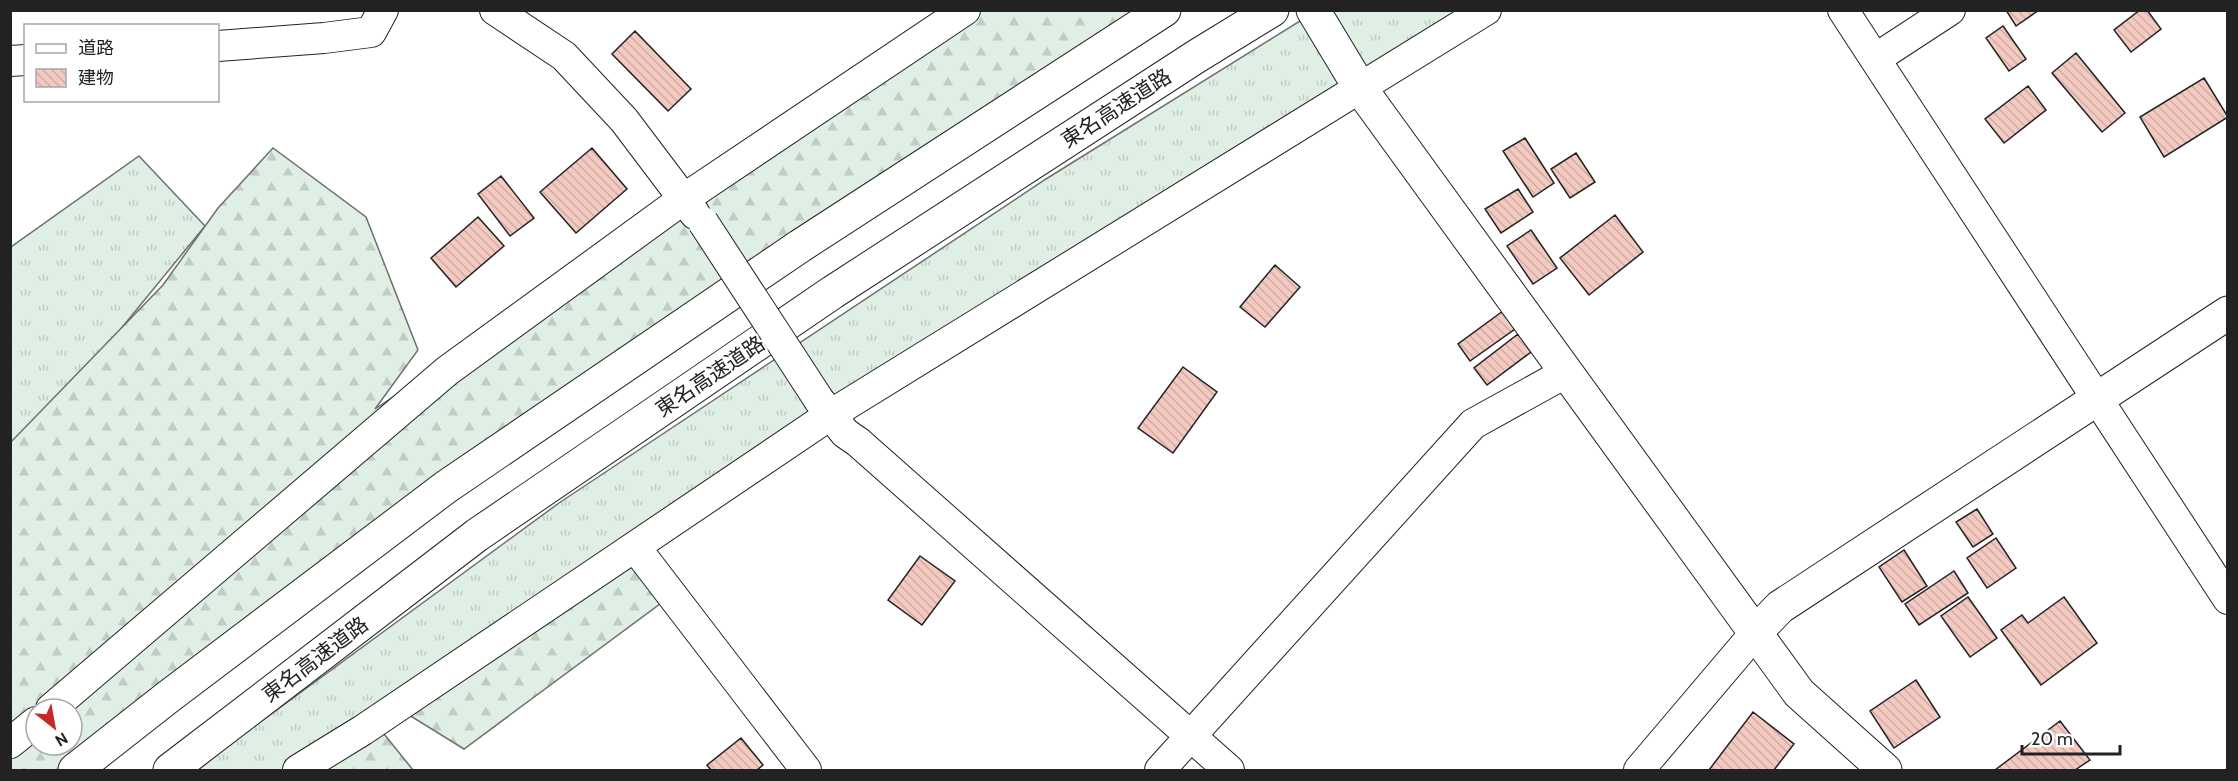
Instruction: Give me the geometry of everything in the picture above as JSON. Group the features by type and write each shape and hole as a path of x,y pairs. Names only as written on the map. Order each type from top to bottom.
{"main road":[{"path":"75,771 168,697 446,487 800,246 1164,10"},
{"name":"東名高速道路","path":"170,771 477,535 833,292 1197,56 1272,10"},
{"path":"1313,10 1353,76 1799,693 1885,771"},
{"path":"1756,632 1780,607 2228,313"}],"street":[{"path":"219,46 370,32 383,10"},
{"path":"495,10 564,56 624,120 682,200 702,222 825,408 845,433 858,442 1229,771"},
{"path":"65,697 447,371 682,200 965,10"},
{"path":"298,771 635,547 825,408 1353,76 1486,10"},
{"path":"1843,10 2228,599"},
{"path":"1875,59 1950,10"},
{"path":"1160,771 1473,424 1567,372"},
{"path":"635,547 806,771"},
{"path":"1638,771 1756,632"},
{"path":"10,743 24,732"}],"green space":[{"path":"976,11 1159,11 84,755 84,697 24,697 24,757 82,757 63,770 11,770 10,443 163,285 218,208 273,148 366,217 418,350 375,409 642,230"},
{"path":"1316,11 1490,11 290,770 198,770 559,503 1046,179"},
{"path":"139,156 205,226 11,463 11,247"},
{"path":"635,547 672,595 464,749 396,707"},
{"path":"380,729 413,770 319,770"}],"building":[{"path":"2006,10 2039,10 2016,26"},
{"path":"2140,10 2147,10 2161,29 2131,52 2114,30"},
{"path":"2003,26 2026,59 2009,71 1986,38"},
{"path":"635,31 691,89 668,111 612,54"},
{"path":"2076,53 2125,113 2102,132 2052,73"},
{"path":"2204,78 2228,117 2164,157 2140,117"},
{"path":"2028,86 2046,110 2004,143 1985,119"},
{"path":"1525,138 1554,183 1533,197 1503,151"},
{"path":"592,148 627,189 576,233 540,192"},
{"path":"1576,153 1595,182 1570,198 1551,169"},
{"path":"501,176 534,218 510,236 478,194"},
{"path":"1518,189 1533,212 1501,233 1485,209"},
{"path":"1615,215 1643,252 1589,295 1560,258"},
{"path":"478,217 504,246 456,287 431,258"},
{"path":"1531,230 1557,268 1533,284 1507,246"},
{"path":"1275,265 1300,287 1265,327 1240,307"},
{"path":"1503,311 1515,329 1470,361 1458,344"},
{"path":"1518,334 1531,352 1487,385 1474,368"},
{"path":"1183,367 1217,392 1173,453 1138,428"},
{"path":"1977,509 1993,534 1973,547 1956,522"},
{"path":"1996,538 2016,568 1987,588 1967,558"},
{"path":"1904,550 1927,586 1902,602 1879,567"},
{"path":"920,556 955,581 922,625 888,600"},
{"path":"1954,571 1968,593 1919,625 1905,604"},
{"path":"1968,597 1997,638 1970,657 1941,616"},
{"path":"2064,597 2097,643 2041,685 2001,630 2022,615 2028,623"},
{"path":"1916,680 1940,717 1894,748 1870,711"},
{"path":"1753,712 1794,744 1774,770 1709,770"},
{"path":"2060,721 2090,760 2075,770 1995,770"},
{"path":"741,738 763,765 757,770 711,770 707,765"}]}
